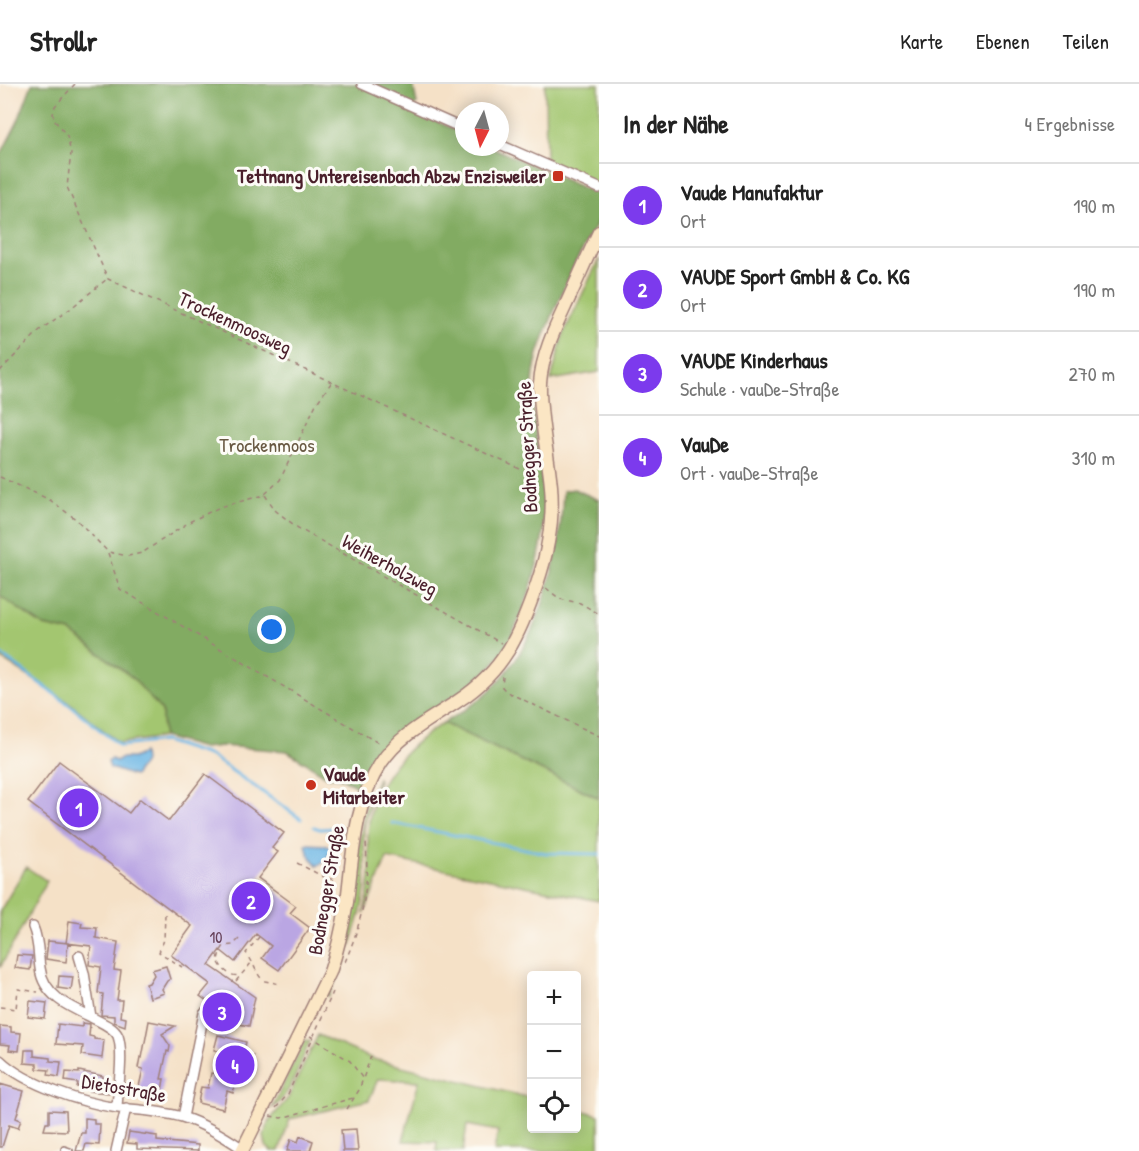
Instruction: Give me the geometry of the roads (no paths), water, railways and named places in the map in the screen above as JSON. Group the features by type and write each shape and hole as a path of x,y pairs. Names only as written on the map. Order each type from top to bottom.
{"main road":[{"name":"Bodnegger Straße","path":"243,1150 330,972 339,945 361,806 370,781 390,750 410,732 482,684 498,667 521,629 538,583 550,529 552,500 541,418 542,372 555,329 599,232"}],"street":[{"path":"362,84 455,125"},
{"path":"509,149 599,188"},
{"path":"33,927 37,936 43,982 50,993 111,1028 118,1035 122,1108 116,1151"},
{"path":"79,956 84,972 91,1017"},
{"path":"183,1117 204,1012"},
{"name":"Dietostraße","path":"1,1063 33,1080 83,1101 183,1117 217,1132 243,1150"}],"water":[{"path":"143,753 144,762 134,776 110,768 108,762 111,759 116,761 122,758 133,758"},
{"path":"306,844 326,845 332,849 325,861 317,866 308,853"}],"waterway":[{"path":"0,654 71,706 120,746 164,741 211,756 301,819"},
{"path":"392,823 546,853 599,854"},
{"path":"314,827 335,828"}],"place":[{"name":"Tettnang Untereisenbach Abzw Enzisweiler","path":"558,176"},
{"name":"Vaude Mitarbeiter","path":"311,785"},
{"name":"Vaude Manufaktur","path":"79,808"},
{"name":"VAUDE Sport GmbH & Co. KG","path":"251,901"},
{"name":"VAUDE Kinderhaus","path":"222,1012"},
{"name":"VauDe","path":"235,1065"}],"park label":[{"name":"Trockenmoos","path":"267,445"}]}
